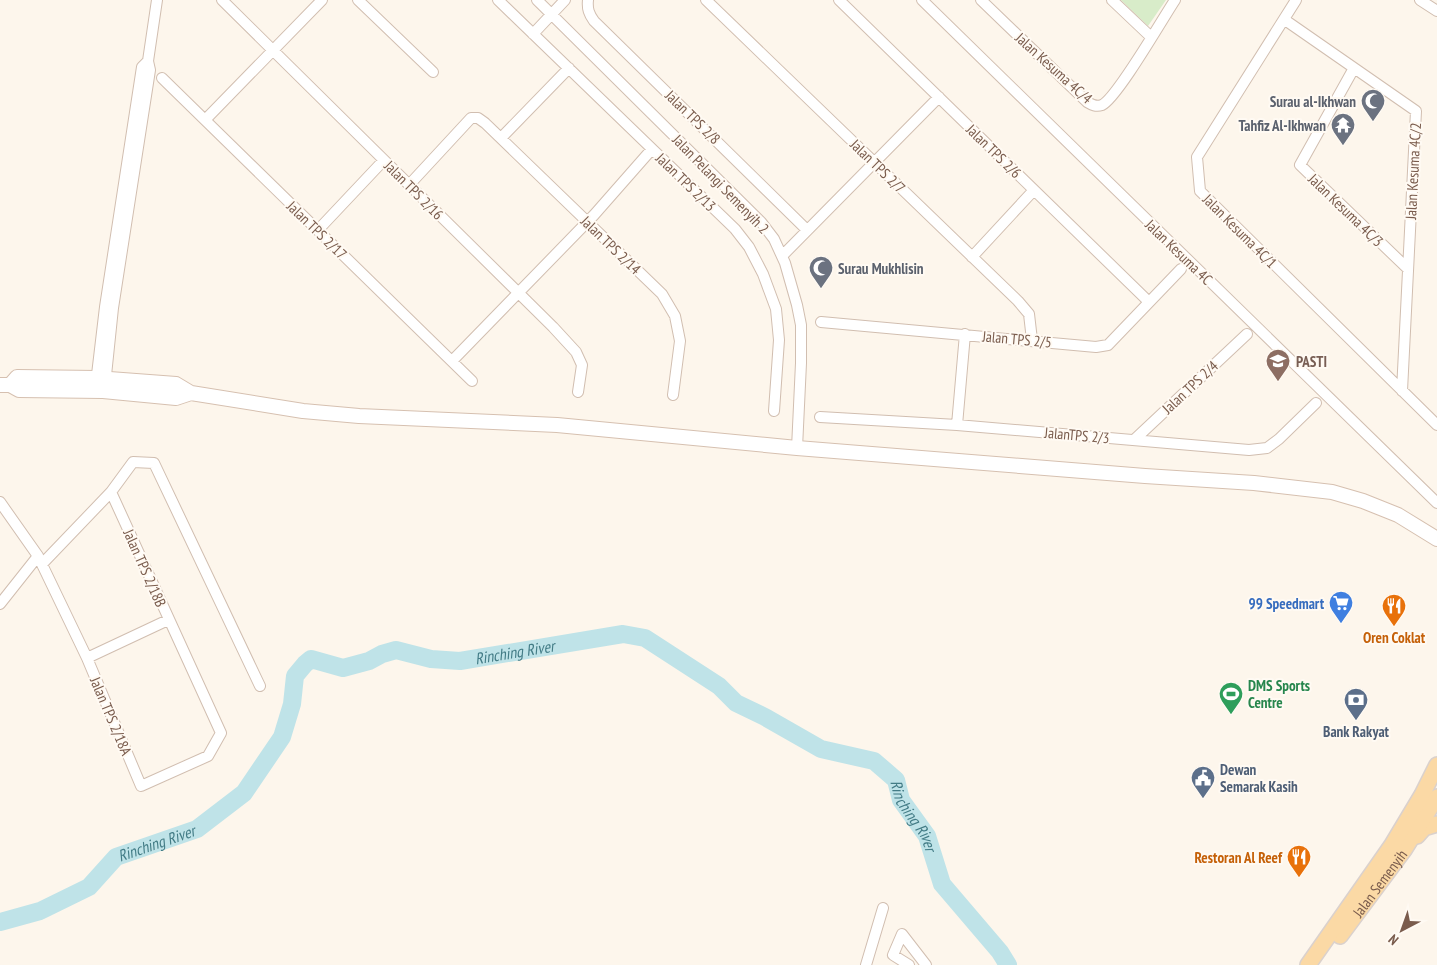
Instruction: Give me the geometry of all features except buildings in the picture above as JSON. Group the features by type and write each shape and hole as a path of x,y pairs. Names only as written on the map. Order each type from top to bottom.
{"main road":[{"name":"Jalan Semenyih","path":"1317,965 1404,850 1432,801 1437,765"},
{"name":"Jalan Semenyih","path":"1308,965 1409,818 1432,801"},
{"path":"1404,850 1424,828 1437,824"}],"street":[{"path":"100,385 105,306 142,67 148,60 157,0"},
{"name":"Jalan TPS 2/16","path":"222,0 553,327 576,352 582,366 578,392"},
{"path":"204,120 322,0"},
{"path":"358,0 433,72"},
{"name":"Jalan TPS 2/13","path":"498,0 735,229 749,247 763,274 776,309 778,340 774,411"},
{"name":"Jalan Pelangi Semenyih 2","path":"537,0 761,222 774,239 791,284 801,325 798,448"},
{"path":"533,34 565,0"},
{"name":"Jalan TPS 2/8","path":"588,0 587,6 594,21 807,230"},
{"name":"Jalan TPS 2/7","path":"706,0 1018,301 1029,314 1032,340"},
{"name":"Jalan TPS 2/6","path":"839,0 1149,302"},
{"name":"Jalan Kesuma 4C","path":"922,0 1437,502"},
{"name":"Jalan Kesuma 4C/4","path":"981,0 1087,102 1094,106 1101,105 1109,99 1175,0"},
{"path":"1112,0 1151,37"},
{"name":"Jalan Kesuma 4C/1","path":"1296,0 1197,157 1200,191 1437,425"},
{"path":"1420,0 1437,11"},
{"name":"Jalan Kesuma 4C/2","path":"1285,20 1416,111 1402,391"},
{"path":"501,138 569,68"},
{"name":"Jalan Kesuma 4C/3","path":"1354,68 1300,165 1408,269"},
{"name":"Jalan TPS 2/17","path":"162,78 472,381"},
{"path":"782,256 939,97"},
{"name":"Jalan TPS 2/14","path":"409,185 471,118 478,118 485,123 662,294 675,316 680,342 673,395"},
{"path":"452,361 587,222 652,149"},
{"path":"318,230 384,160"},
{"path":"972,257 1034,190"},
{"name":"Jalan TPS 2/5","path":"821,322 1096,346 1108,345 1181,268"},
{"path":"957,425 964,334"},
{"name":"Jalan TPS 2/4","path":"1134,440 1247,334"},
{"path":"5,385 17,377 37,384 176,384 191,393 303,410 360,416 557,425 798,448 1254,483 1332,492 1364,501 1398,515 1437,539"},
{"name":"JalanTPS 2/3","path":"820,417 957,425 1249,450 1267,448 1316,403"},
{"path":"0,604 40,560 111,492 133,462 154,464 260,686"},
{"name":"Jalan TPS 2/18B","path":"111,492 221,733"},
{"name":"Jalan TPS 2/18A","path":"0,502 40,560 86,658 141,786 208,756 221,733"},
{"path":"86,658 168,620"},
{"path":"866,965 883,908"},
{"path":"909,965 893,955 902,934 926,965"}],"green space":[{"path":"1121,0 1166,0 1148,26"}],"waterway":[{"name":"Rinching River","path":"0,922 40,911 89,887 116,857 197,829 244,793 282,737 292,704 295,676 311,659 343,668 369,661 382,654 396,650 431,659 460,661 623,634 645,638 719,686 736,703 821,749 874,761 896,780 901,800 927,836 942,884 1000,952 1008,965"}],"place":[{"name":"Surau al-Ikhwan","path":"1373,122"},
{"name":"Tahfiz Al-Ikhwan","path":"1343,146"},
{"name":"Surau Mukhlisin","path":"821,289"},
{"name":"PASTI","path":"1278,382"},
{"name":"99 Speedmart","path":"1341,624"},
{"name":"Oren Coklat","path":"1394,627"},
{"name":"DMS Sports Centre","path":"1231,715"},
{"name":"Bank Rakyat","path":"1356,721"},
{"name":"Dewan Semarak Kasih","path":"1203,799"},
{"name":"Restoran Al Reef","path":"1299,878"}]}
